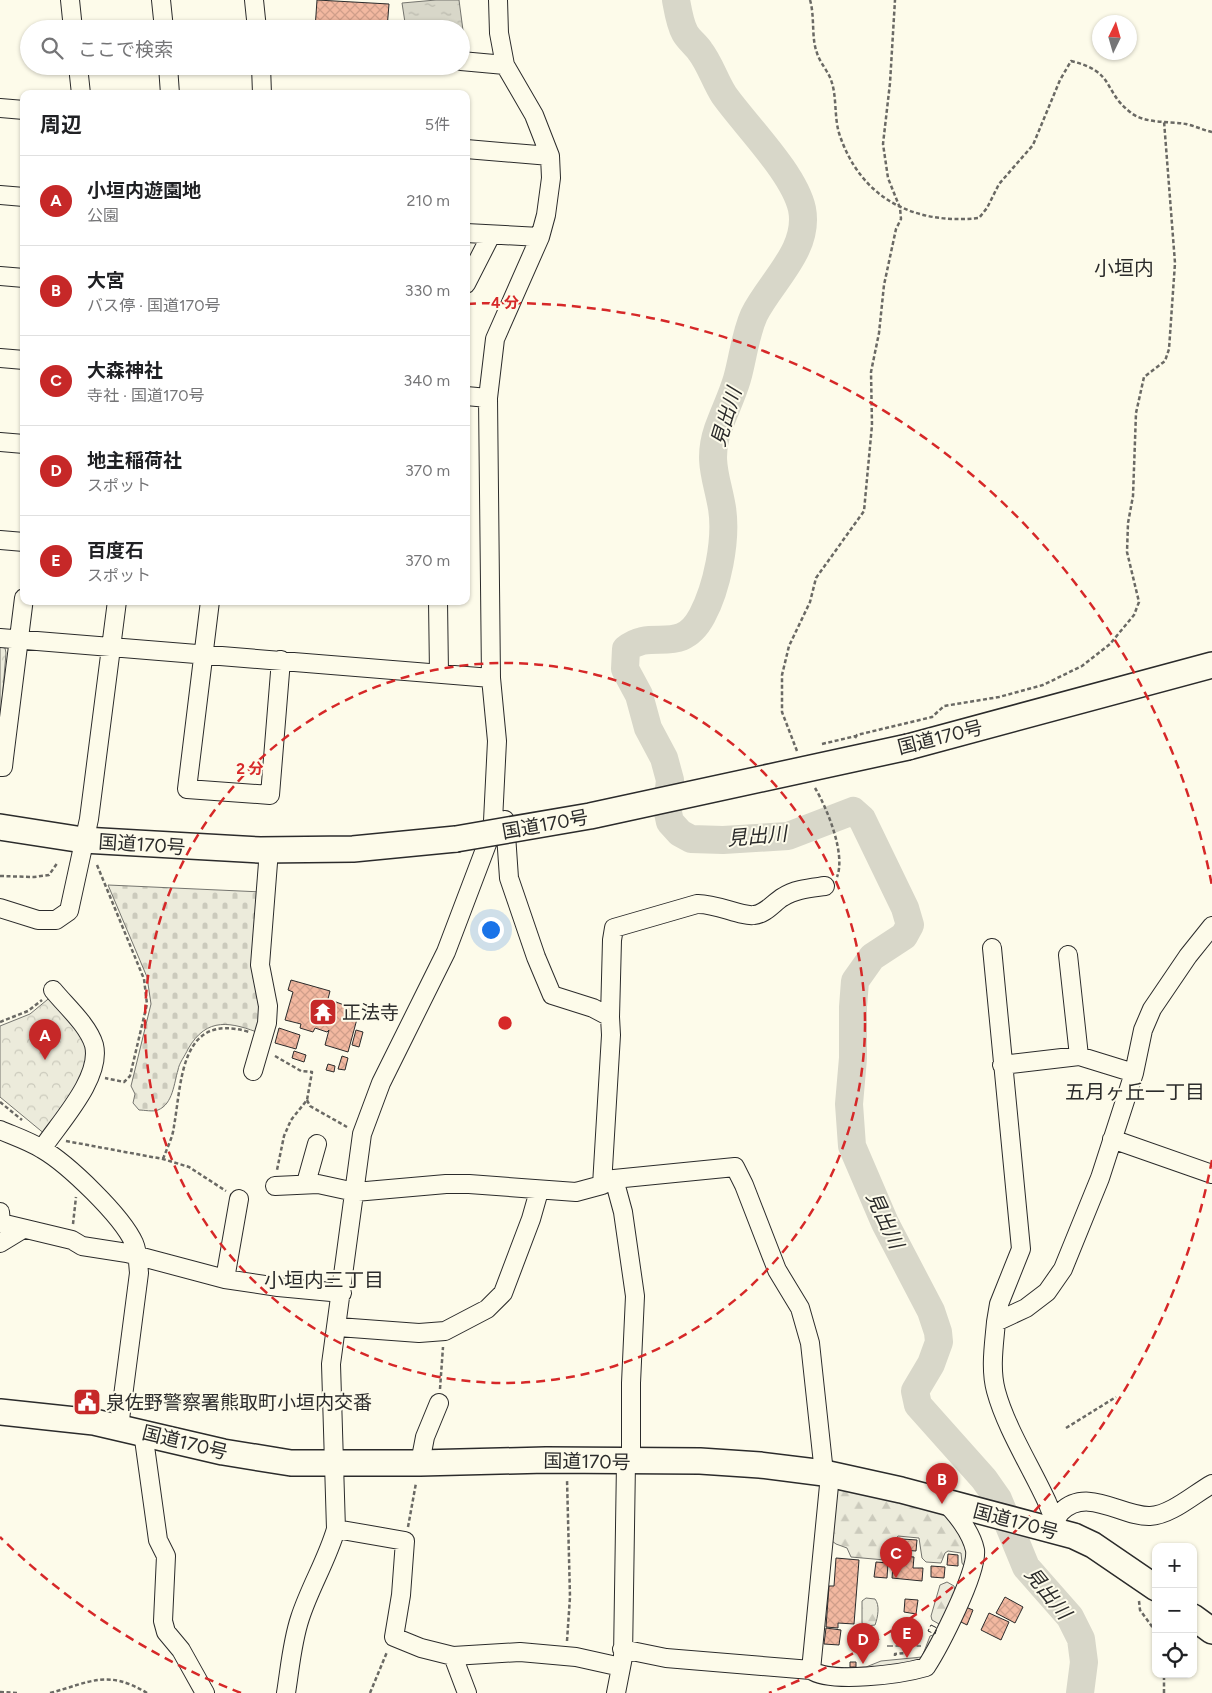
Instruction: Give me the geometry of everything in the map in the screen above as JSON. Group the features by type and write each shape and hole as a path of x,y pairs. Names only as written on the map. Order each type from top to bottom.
{"highway":[{"name":"国道170号","path":"0,827 84,840 268,850 353,849 456,839 590,816 908,747 1212,665"},
{"name":"国道170号","path":"1079,702 1212,673"},
{"name":"国道170号","path":"0,1412 119,1427 261,1460 335,1464 566,1460 728,1462 827,1474 1046,1527 1094,1545 1150,1584"},
{"path":"1197,1619 1212,1631"}],"street":[{"path":"70,0 72,20"},
{"path":"161,0 163,20"},
{"path":"254,0 256,20"},
{"path":"286,1693 294,1641 300,1617 329,1555 336,1529 331,1364 338,1327 362,1134 381,1084 446,952 488,844 493,821 496,741 491,678 488,398 495,339 540,237 546,216 551,178 550,156 534,115 505,65 499,33 498,0"},
{"path":"470,62 505,65"},
{"path":"79,75 81,90"},
{"path":"169,75 170,90"},
{"path":"261,75 262,90"},
{"path":"0,104 0,108 20,110"},
{"path":"470,149 550,156"},
{"path":"0,195 20,197"},
{"path":"470,233 540,237"},
{"path":"470,276 491,235"},
{"path":"0,276 20,278"},
{"path":"0,358 20,360"},
{"path":"470,396 488,398"},
{"path":"0,442 20,444"},
{"path":"0,540 20,542"},
{"path":"0,767 3,767 23,605"},
{"path":"0,908 38,920 56,920 69,911 89,819 116,605"},
{"path":"209,605 187,789 270,795 281,660"},
{"path":"438,605 439,673"},
{"path":"0,638 491,678"},
{"path":"494,800 500,806 505,817 509,878 536,958 552,995 593,1008 610,1017"},
{"path":"253,1071 268,1023 268,1006 260,965 268,850"},
{"path":"616,1693 622,1649 635,1296 623,1212 608,1182 611,949 614,928 697,904 707,904 754,915 765,911 784,896 806,889 825,886"},
{"path":"996,1322 1026,1308 1040,1297 1063,1269 1076,1241 1112,1139 1134,1073 1143,1030 1152,1009 1188,956 1212,926"},
{"path":"992,948 1020,1249 999,1304 993,1362 996,1390 1052,1514 1046,1527"},
{"path":"1068,955 1079,1056"},
{"path":"46,1144 91,1075 94,1045 82,1024 52,990"},
{"path":"1002,1065 1079,1056 1134,1073"},
{"path":"0,1130 46,1144 121,1223 134,1242 138,1257 139,1273 119,1427"},
{"path":"1112,1139 1212,1174"},
{"path":"306,1183 317,1144"},
{"path":"275,1186 306,1183 355,1192 446,1184 576,1192 608,1182 735,1167 744,1185 777,1270 800,1308 810,1343 827,1474 811,1670"},
{"path":"338,1327 419,1333 445,1330 487,1309 503,1293 531,1219 539,1191"},
{"path":"225,1278 239,1199"},
{"path":"0,1212 1,1223 68,1240 82,1246 225,1278 278,1287 342,1293"},
{"path":"0,1243 23,1229"},
{"path":"420,1464 425,1437 439,1403"},
{"path":"143,1432 158,1540 166,1556 163,1621 166,1632 181,1650 205,1693"},
{"path":"1046,1527 1060,1512 1071,1505 1090,1502 1105,1504 1135,1515 1151,1516 1164,1513 1212,1484"},
{"path":"622,1649 666,1658 811,1670 818,1675 854,1676 905,1673 926,1667 936,1651 974,1566 973,1544 955,1514 944,1501"},
{"path":"336,1529 405,1540 401,1595 394,1637 421,1648 453,1656 520,1652 566,1656 621,1667"},
{"path":"453,1656 466,1693"}],"path":[{"path":"810,0 816,52 832,81 838,131 848,155 867,185 900,208 943,217 979,218 999,184 1033,144 1060,80 1071,62 1091,67 1103,75 1116,97 1130,113 1147,119 1186,124 1212,132"},
{"path":"801,759 782,712 782,675 789,646 810,602 816,578 864,511 872,425 871,372 879,334 884,285 896,229 902,219 900,208 888,178 883,144 890,83 895,0"},
{"path":"814,746 932,717 944,706 999,697 1043,685 1082,666 1110,644 1134,615 1139,602 1127,552 1128,523 1133,496 1136,413 1144,377 1165,361 1169,349 1175,263 1164,122"},
{"path":"851,742 857,735"},
{"path":"797,750 806,748"},
{"path":"815,788 820,780"},
{"path":"812,782 832,828 840,862 834,884 825,886"},
{"path":"0,876 34,877 49,875 58,862"},
{"path":"91,1075 124,1082 130,1076 147,1004 144,979 98,866"},
{"path":"0,1022 28,1012 52,990"},
{"path":"163,1159 174,1129 184,1060 194,1043 208,1032 219,1028 235,1028 261,1042 300,1071 312,1072 307,1100 291,1120 284,1136 275,1186"},
{"path":"307,1100 310,1106 362,1134"},
{"path":"46,1144 108,1147 163,1159 189,1167 239,1199"},
{"path":"68,1240 72,1233 78,1178"},
{"path":"439,1403 445,1330"},
{"path":"1066,1428 1116,1397"},
{"path":"566,1460 570,1596 566,1656"},
{"path":"405,1540 420,1464"},
{"path":"1150,1584 1139,1600 1140,1610 1152,1626"},
{"path":"370,1693 394,1637"},
{"path":"887,1658 895,1658 895,1654 905,1654 905,1644"},
{"path":"1164,1678 1164,1693"},
{"path":"50,1693 95,1679 132,1684 147,1693"},
{"path":"0,1692 19,1693"}],"green space":[{"path":"0,647 5,648 6,653 0,726"},
{"path":"108,885 262,892 262,1034 230,1025 212,1027 203,1031 195,1038 181,1062 170,1098 163,1107 156,1111 139,1110 133,1103 135,1094 131,1086 151,1004 147,977"},
{"path":"53,995 88,1044 88,1072 46,1135 0,1097 0,1026 30,1014"},
{"path":"841,1487 947,1511 971,1554 964,1566 961,1553 948,1551 945,1553 941,1563 926,1562 922,1558 919,1538 898,1536 888,1558 885,1560 851,1557 847,1548 832,1541 836,1491"},
{"path":"947,1582 954,1586 955,1591 942,1623 939,1624 932,1620 931,1616 940,1585"},
{"path":"866,1598 875,1599 878,1604 875,1625 866,1626 862,1623 862,1601"},
{"path":"930,1636 936,1636 926,1659 869,1670 845,1668 866,1667 881,1661 922,1657"}],"water":[{"path":"459,0 462,20 405,20 402,3"}],"building":[{"path":"317,0 389,4 388,20 316,20"},
{"path":"291,980 330,991 328,999 352,1008 349,1017 357,1019 348,1052 325,1045 329,1030 327,1032 315,1028 313,1032 300,1028 301,1024 285,1020 293,992 288,990"},
{"path":"279,1028 300,1035 296,1049 275,1043"},
{"path":"356,1030 363,1032 359,1047 352,1045"},
{"path":"294,1051 306,1055 304,1062 292,1058"},
{"path":"342,1056 348,1058 345,1070 338,1069"},
{"path":"328,1064 335,1066 334,1072 326,1070"},
{"path":"902,1539 917,1540 916,1551 901,1550"},
{"path":"948,1554 958,1555 958,1566 947,1565"},
{"path":"902,1556 914,1557 913,1568 923,1568 922,1581 892,1578 893,1566 901,1567"},
{"path":"836,1558 859,1560 854,1624 838,1623 838,1628 826,1627 829,1586 834,1586"},
{"path":"876,1562 888,1563 887,1578 874,1577"},
{"path":"931,1566 945,1567 944,1578 931,1577"},
{"path":"1005,1597 1023,1607 1015,1623 996,1613"},
{"path":"905,1599 918,1600 916,1614 904,1612"},
{"path":"963,1606 973,1610 967,1625 957,1620"},
{"path":"989,1613 1009,1622 1001,1640 981,1630"},
{"path":"826,1628 841,1630 839,1645 824,1644"},
{"path":"850,1662 856,1662 856,1667 850,1667"}],"waterway":[{"name":"見出川","path":"676,0 680,22 685,33 704,56 724,95 790,180 802,209 803,224 795,252 754,315 733,392 715,440 713,460 722,508 723,534 720,564 707,605 693,628 684,635 675,639 646,640 626,649 625,669 639,695 648,728 664,758 670,780 667,808 670,822 680,833 691,839 723,840 788,836 853,811 862,819 905,908 910,925 904,936 872,957 855,981 853,1058 849,1104 852,1146 885,1223 931,1311 938,1332 939,1342 931,1364 915,1391 918,1405 984,1479 998,1499 1026,1567 1070,1617 1081,1639 1084,1662 1080,1693"}],"fence":[{"path":"931,1625 937,1628 935,1634 928,1631 931,1625"},
{"path":"887,1646 900,1646 900,1642"},
{"path":"912,1642 912,1646 921,1646"}],"place":[{"name":"正法寺","path":"323,1012"},
{"name":"小垣内遊園地","path":"45,1060"},
{"name":"泉佐野警察署熊取町小垣内交番","path":"87,1402"},
{"name":"大宮","path":"942,1504"},
{"name":"大森神社","path":"896,1578"},
{"name":"百度石","path":"907,1658"},
{"name":"地主稲荷社","path":"863,1664"}],"district":[{"name":"小垣内","path":"1124,268"},
{"name":"五月ヶ丘一丁目","path":"1135,1092"},
{"name":"小垣内三丁目","path":"324,1280"}]}
